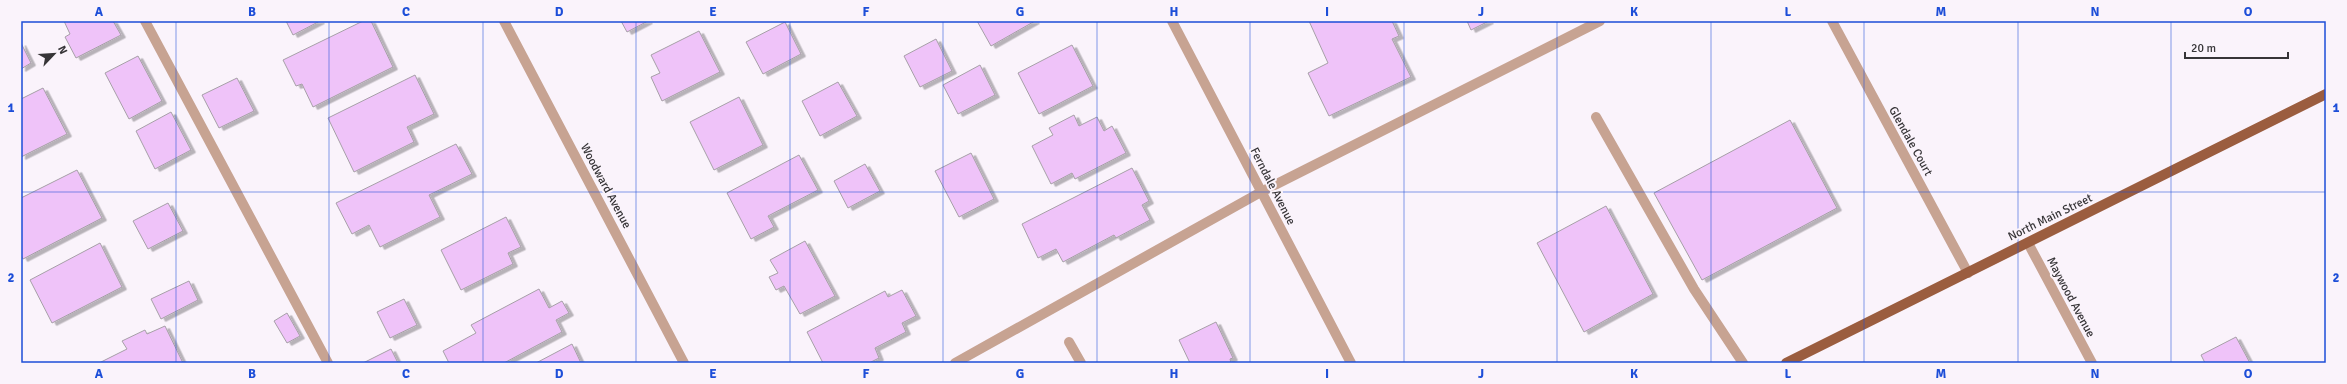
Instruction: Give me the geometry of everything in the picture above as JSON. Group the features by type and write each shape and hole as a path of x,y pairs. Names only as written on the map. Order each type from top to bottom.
{"main road":[{"name":"North Main Street","path":"1791,362 2326,94"}],"street":[{"path":"146,21 328,363"},
{"name":"Woodward Avenue","path":"504,21 684,363"},
{"name":"Ferndale Avenue","path":"1172,21 1351,363"},
{"path":"955,363 1261,192 1600,21"},
{"name":"Glendale Court","path":"1832,21 1968,273"},
{"path":"1596,117 1694,289 1743,363"},
{"name":"Maywood Avenue","path":"2028,243 2092,363"},
{"path":"1069,342 1081,363"}],"building":[{"path":"64,21 113,21 121,35 76,58 65,37 70,34"},
{"path":"286,21 320,21 293,35"},
{"path":"363,21 371,21 393,67 313,107 302,84 296,86 283,60"},
{"path":"621,21 648,21 627,32"},
{"path":"977,21 1035,21 991,46"},
{"path":"1309,21 1392,21 1399,36 1392,39 1411,77 1329,116 1308,73 1328,63"},
{"path":"1467,21 1489,21 1471,30"},
{"path":"785,22 801,54 763,74 746,42"},
{"path":"699,31 720,72 662,101 651,77 660,73 651,55"},
{"path":"936,39 952,71 920,87 904,56"},
{"path":"21,43 31,63 21,69"},
{"path":"1072,45 1093,86 1039,114 1018,73"},
{"path":"138,56 162,101 129,119 105,73"},
{"path":"980,65 995,95 958,114 943,85"},
{"path":"415,75 434,114 407,127 414,142 354,172 328,118"},
{"path":"237,78 254,111 219,128 202,95"},
{"path":"838,82 857,116 820,136 802,101"},
{"path":"43,88 67,134 21,157 21,99"},
{"path":"739,97 763,145 714,170 690,122"},
{"path":"171,112 191,150 155,169 136,131"},
{"path":"1074,115 1079,126 1097,117 1104,131 1112,126 1126,153 1075,179 1072,173 1051,184 1032,146 1053,135 1049,128"},
{"path":"1790,120 1837,208 1702,280 1654,193"},
{"path":"456,144 472,174 429,195 440,217 380,247 369,225 352,234 336,203"},
{"path":"971,153 994,199 959,217 935,171"},
{"path":"799,155 818,190 768,216 774,227 751,239 727,193"},
{"path":"865,164 880,191 848,208 834,181"},
{"path":"1132,168 1149,201 1142,205 1150,220 1116,238 1114,235 1063,262 1056,249 1038,258 1022,224"},
{"path":"77,170 102,218 23,259 21,255 21,198"},
{"path":"168,203 183,231 148,249 133,221"},
{"path":"1606,206 1653,294 1584,332 1537,243"},
{"path":"506,217 521,247 508,253 513,264 461,290 441,250"},
{"path":"805,241 835,296 800,314 784,286 776,290 769,277 778,273 770,260"},
{"path":"100,243 122,287 52,323 30,280"},
{"path":"189,281 198,300 161,319 151,299"},
{"path":"539,289 549,308 562,301 569,313 556,320 562,332 504,363 449,363 443,351 476,333 471,325"},
{"path":"902,290 916,316 902,323 906,332 875,348 879,358 869,363 823,363 807,332 885,291 888,297"},
{"path":"404,299 417,325 390,338 377,312"},
{"path":"287,313 300,336 287,343 274,321"},
{"path":"1216,322 1233,358 1230,359 1231,363 1190,363 1179,340"},
{"path":"165,326 183,363 99,363 127,349 122,341 145,330 147,334"},
{"path":"2236,337 2250,363 2205,363 2201,355"},
{"path":"572,344 581,363 536,363"},
{"path":"391,349 398,363 363,363"}]}
